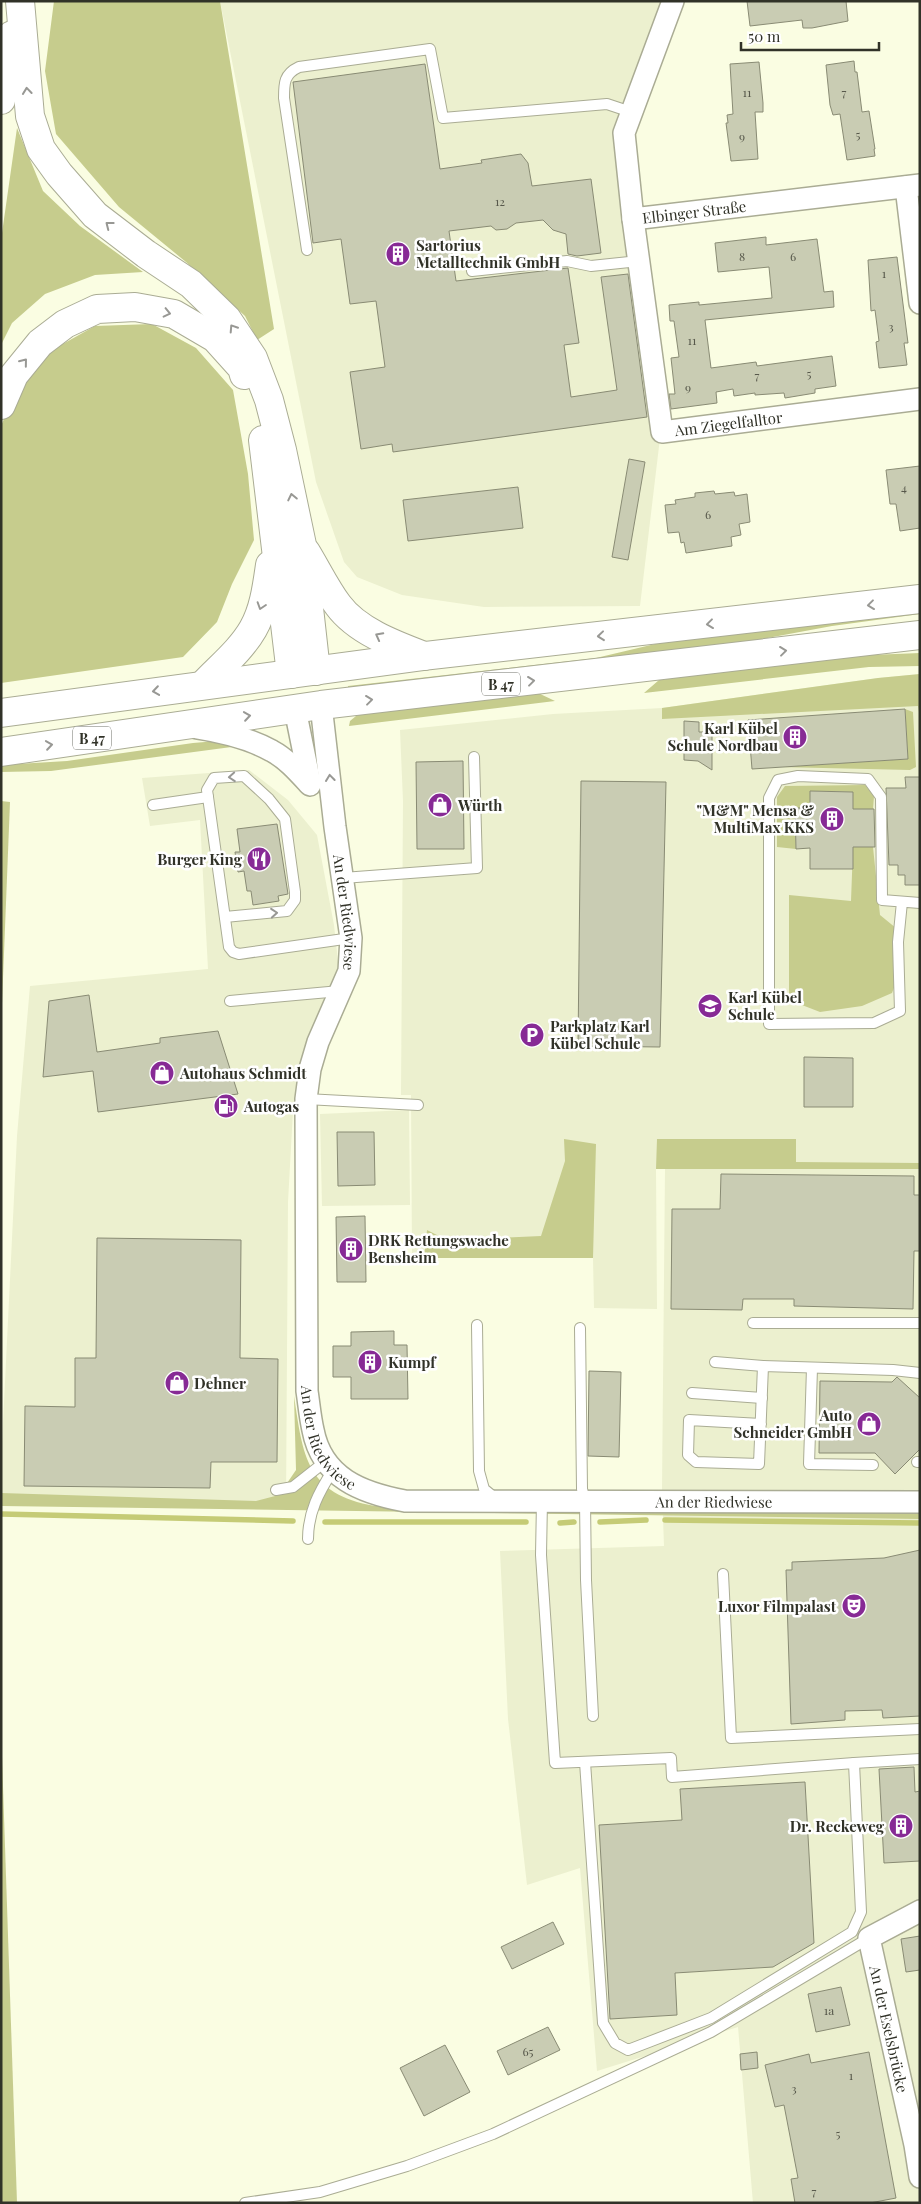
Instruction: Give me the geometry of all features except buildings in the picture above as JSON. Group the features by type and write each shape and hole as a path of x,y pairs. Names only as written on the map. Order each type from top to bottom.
{"main road":[{"path":"1,100 19,1"},
{"path":"19,1 30,116 41,149 59,174 95,215 146,254 192,284 227,319 253,358 269,400 282,450 302,545 304,672 308,707"},
{"path":"1,405 14,375 40,343 65,324 97,309 135,307 174,314 214,338 242,368 259,412 274,542 304,672"},
{"path":"204,684 253,629 267,586 274,542"},
{"path":"302,545 339,607 353,620 399,646 424,656"},
{"path":"1,713 204,684 424,656 920,599"},
{"name":"B 47","path":"1,752 308,707 920,635"}],"street":[{"name":"Elbinger Straße","path":"673,1 624,133 634,218 913,186"},
{"path":"913,186 920,302"},
{"name":"Am Ziegelfalltor","path":"634,218 662,432 920,399"},
{"name":"An der Riedwiese","path":"308,707 310,785"},
{"name":"An der Riedwiese","path":"308,707 335,827 351,938 349,971 318,1042 310,1070 306,1099 308,1391 313,1431 318,1447 330,1466 352,1486 378,1496 405,1501 920,1502"},
{"name":"An der Riedwiese","path":"182,725 227,733 273,751 292,766 310,785 335,827"},
{"path":"869,1938 920,1911"},
{"name":"An der Eselsbrücke","path":"869,1938 915,2144 920,2177"}],"lane":[{"path":"307,250 284,98 284,81 289,72 299,67 430,49 443,118 607,104 631,112"},
{"path":"472,271 566,261 590,266 639,260"},
{"path":"343,878 477,868 474,757"},
{"path":"225,917 287,911 295,900 285,819 269,799 244,776 214,778 208,790 229,947 233,952 239,954 351,938"},
{"path":"902,902 898,942 900,1011 874,1023 769,1024 769,798 778,780 798,776 868,779 881,797 882,900 920,903"},
{"path":"152,805 208,798"},
{"path":"230,1001 340,991"},
{"path":"306,1099 418,1105"},
{"path":"753,1323 920,1323"},
{"path":"477,1325 479,1471 484,1489 497,1501"},
{"path":"580,1328 582,1489 585,1501 586,1580 593,1716"},
{"path":"715,1362 763,1366 893,1370 920,1373"},
{"path":"761,1424 689,1420 688,1455 696,1462 759,1464 761,1424 763,1366"},
{"path":"812,1368 809,1464 873,1464"},
{"path":"692,1393 762,1398"},
{"path":"276,1490 293,1487 330,1466"},
{"path":"308,1539 308,1527 314,1505 330,1466"},
{"path":"542,1501 541,1555 555,1763 671,1758 672,1777 920,1759"},
{"path":"723,1574 731,1738 920,1729"},
{"path":"585,1762 603,2023 615,2043 628,2050 711,2018 852,1932 861,1912 854,1763"},
{"path":"245,2203 320,2192 407,2166 493,2134 711,2032 869,1938"}],"shaded area":[{"path":"220,1 662,1 613,128 660,438 640,606 484,607 402,595 357,577 344,562 316,482"},
{"path":"920,674 920,2203 753,2203 738,2027 597,2071 580,1868 527,1885 508,1719 500,1551 664,1546 662,1490 665,1169 656,1169 657,1309 594,1308 593,1258 412,1258 411,1095 401,1095 403,801 400,730 553,714 662,708 878,678"},
{"path":"249,770 288,800 317,835 334,925 339,970 314,1031 293,1111 288,1202 286,1506 1,1502 1,1464 17,1136 30,986 208,969 200,820 150,826 142,778"},
{"path":"409,1110 410,1205 322,1206 320,1114"}],"green space":[{"path":"54,1 220,1 274,329 257,340 245,316 186,262 119,207 56,134 45,71"},
{"path":"17,128 43,191 80,226 143,272 95,275 45,294 12,323 1,345 1,240"},
{"path":"152,324 196,348 233,390 248,474 254,540 232,584 217,622 183,657 1,683 1,426 21,379 45,354 95,326"},
{"path":"920,610 920,614 832,626 702,650 348,690 348,686 596,658 672,640"},
{"path":"920,653 920,666 869,667 644,693 659,680 845,656"},
{"path":"920,674 920,718 918,706 662,719 662,708 878,678"},
{"path":"536,692 555,701 349,726 350,721 356,716 372,710"},
{"path":"905,709 913,712 916,767 910,770 780,767 908,759"},
{"path":"217,741 239,746 51,771 1,772 1,765 67,761"},
{"path":"865,785 874,796 873,809 853,809 853,792 810,791 810,808 795,809 796,849 777,847 777,797 785,786"},
{"path":"1,801 10,802 1,1029"},
{"path":"853,847 873,847 880,915 902,933 904,961 892,993 862,1006 820,1012 789,1000 789,895 851,901"},
{"path":"564,1139 596,1144 593,1258 424,1258 427,1230 447,1240 541,1236 565,1161"},
{"path":"657,1139 796,1139 796,1162 920,1163 920,1169 656,1169"},
{"path":"294,1396 305,1454 321,1482 334,1492 352,1500 375,1506 920,1510 920,1519 1,1506 1,1493 256,1501 279,1495 296,1470"},
{"path":"1,1727 17,2203 1,2203"}],"waterway":[{"path":"1,1514 293,1521"},
{"path":"600,1522 646,1520"},
{"path":"665,1520 920,1523"},
{"path":"325,1522 526,1522"},
{"path":"560,1523 574,1522"}],"place":[{"name":"Sartorius Metalltechnik GmbH","path":"398,254"},
{"name":"Karl Kübel Schule Nordbau","path":"795,737"},
{"name":"Würth","path":"440,805"},
{"name":"\"M&M\" Mensa & MultiMax KKS","path":"832,819"},
{"name":"Burger King","path":"259,859"},
{"name":"Karl Kübel Schule","path":"710,1006"},
{"name":"Parkplatz Karl Kübel Schule","path":"532,1035"},
{"name":"Autohaus Schmidt","path":"162,1073"},
{"name":"Autogas","path":"226,1106"},
{"name":"DRK Rettungswache Bensheim","path":"351,1249"},
{"name":"Kumpf","path":"370,1362"},
{"name":"Dehner","path":"177,1383"},
{"name":"Auto Schneider GmbH","path":"869,1424"},
{"name":"Luxor Filmpalast","path":"854,1606"},
{"name":"Dr. Reckeweg","path":"901,1826"}]}
